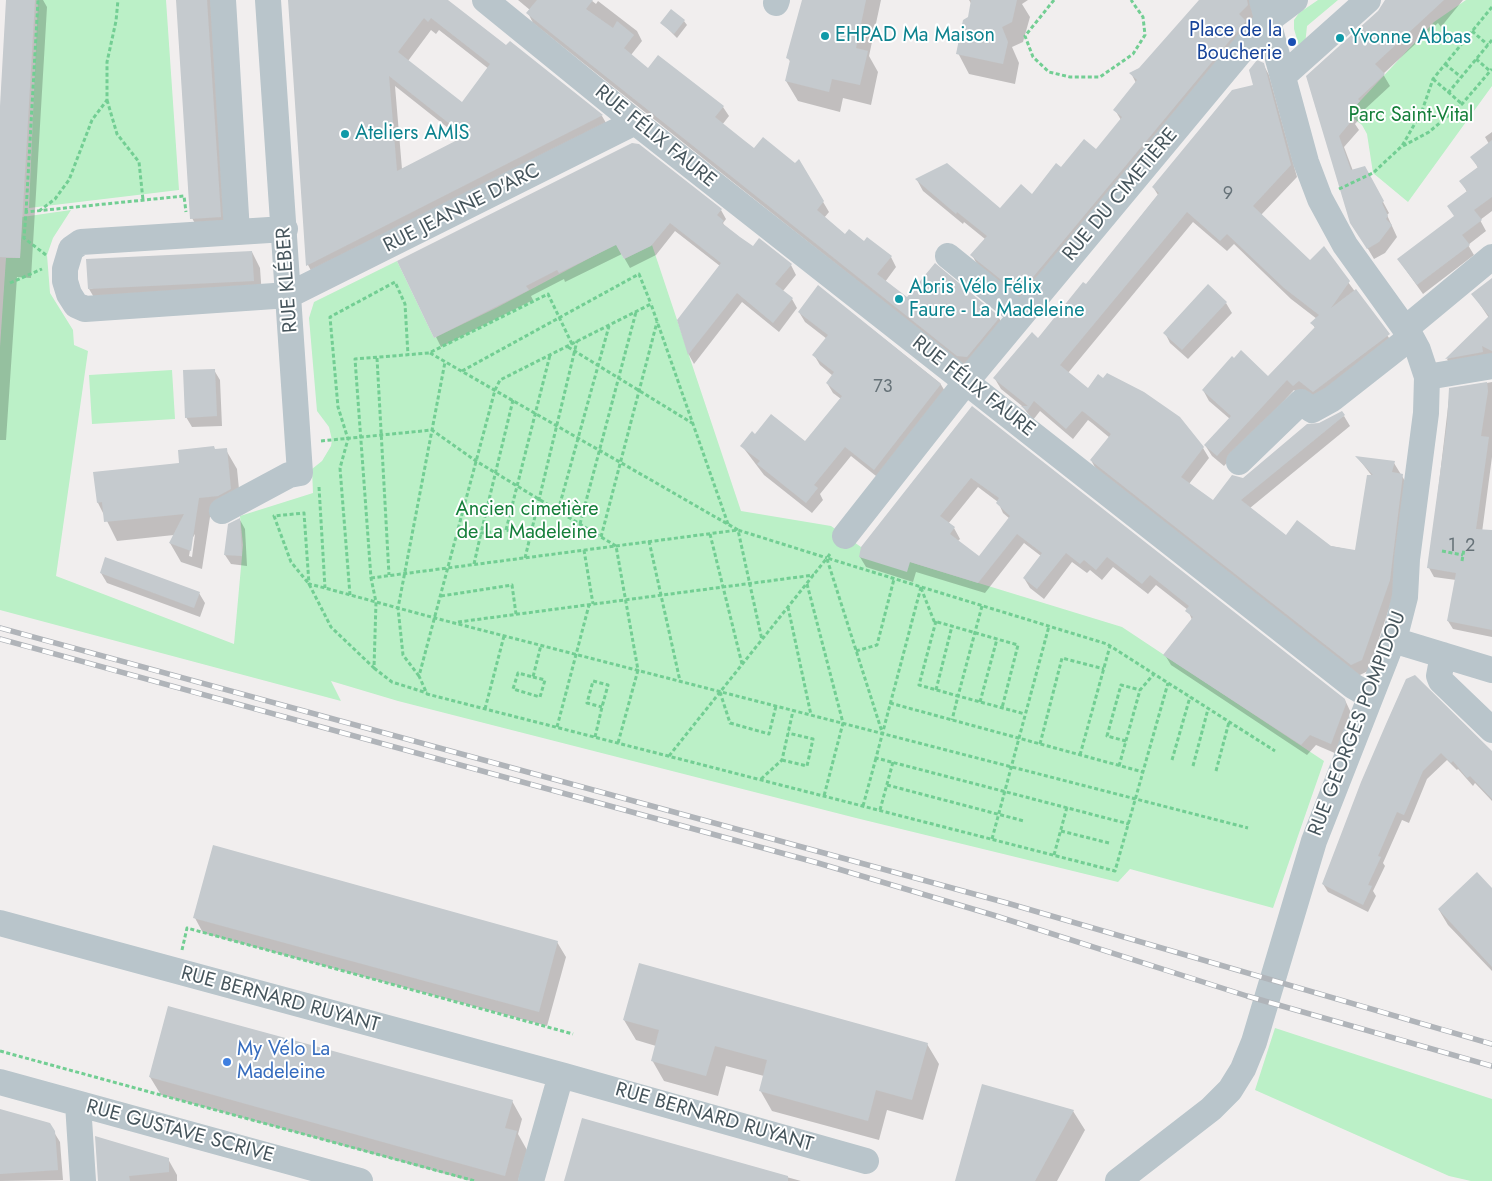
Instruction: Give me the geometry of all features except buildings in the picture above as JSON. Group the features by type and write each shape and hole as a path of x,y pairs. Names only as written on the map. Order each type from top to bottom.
{"street":[{"path":"224,0 237,232"},
{"name":"RUE KLÉBER","path":"268,0 298,443 309,476"},
{"name":"RUE FÉLIX FAURE","path":"485,0 635,122 1353,686 1370,696"},
{"path":"1265,10 1295,0"},
{"path":"1283,76 1368,0"},
{"name":"RUE GEORGES POMPIDOU","path":"1118,1181 1212,1109 1230,1090 1243,1070 1254,1042 1314,842 1393,640 1404,596 1426,413 1427,377 1418,350 1408,333 1350,252 1320,199 1306,162 1265,10"},
{"name":"RUE DU CIMETIÈRE","path":"845,536 966,382 1265,10"},
{"name":"RUE JEANNE D'ARC","path":"289,295 635,122"},
{"path":"284,229 81,242 71,248 67,258 65,281 68,294 76,305 85,309 289,295"},
{"path":"948,256 1021,315"},
{"path":"1239,462 1301,402 1312,410 1326,403 1492,259"},
{"path":"1427,377 1492,366"},
{"path":"222,511 289,475 309,476"},
{"path":"1393,640 1492,670"},
{"path":"1443,655 1440,672 1441,682 1492,730"},
{"name":"RUE BERNARD RUYANT","path":"0,923 561,1075 866,1161"},
{"path":"531,1181 561,1075"},
{"name":"RUE GUSTAVE SCRIVE","path":"0,1082 360,1181"},
{"path":"78,1104 83,1181"}],"path":[{"path":"26,212 38,0"},
{"path":"118,0 116,21 107,62 106,100 117,134 139,162 143,200"},
{"path":"1054,0 1025,36 1033,57 1049,72 1070,77 1100,77 1133,54 1145,36 1143,17 1131,0"},
{"path":"1402,146 1422,111 1433,79 1492,7"},
{"path":"1472,31 1488,45"},
{"path":"1448,93 1492,40"},
{"path":"1320,199 1373,173 1402,146 1429,132 1462,104 1491,70 1476,59"},
{"path":"1445,64 1461,77"},
{"path":"1433,79 1462,104"},
{"path":"39,212 56,199 69,180 92,120 106,100"},
{"path":"10,283 48,266"},
{"path":"462,371 639,274 728,524"},
{"path":"350,595 340,468 348,439 338,407 330,317 395,282 405,304 408,355"},
{"path":"374,668 376,602 371,578 355,359 429,353 548,294 572,344"},
{"path":"419,676 495,390 500,380 651,304"},
{"path":"580,524 636,312"},
{"path":"601,537 622,463 657,322"},
{"path":"558,511 609,325"},
{"path":"525,558 577,341"},
{"path":"567,346 693,423"},
{"path":"429,353 738,530 1110,646 1275,751"},
{"path":"506,530 550,355"},
{"path":"377,358 389,575"},
{"path":"427,694 419,676 403,655 398,608 445,362"},
{"path":"474,564 514,400"},
{"path":"298,443 432,430 476,461 616,546 638,670 618,743"},
{"path":"309,476 325,588"},
{"path":"309,584 304,513 274,516 291,562 309,584 331,626 374,668 392,682 427,694 1115,871 1168,683"},
{"path":"481,533 532,528"},
{"path":"371,578 738,530"},
{"path":"738,530 762,640"},
{"path":"710,534 742,665"},
{"path":"669,756 845,536"},
{"path":"649,541 680,681"},
{"path":"1462,561 1464,549"},
{"path":"557,727 591,604 584,550"},
{"path":"1442,552 1463,555"},
{"path":"827,558 882,734"},
{"path":"454,623 660,594 814,575"},
{"path":"856,651 877,645 894,579"},
{"path":"807,583 843,723 824,796"},
{"path":"309,584 541,646 1248,828"},
{"path":"441,596 512,585 516,614"},
{"path":"921,587 936,621 919,686 1025,714"},
{"path":"863,806 921,587"},
{"path":"952,720 982,606"},
{"path":"788,607 811,715"},
{"path":"936,621 1018,645 1002,708"},
{"path":"936,690 952,626"},
{"path":"992,839 1049,626"},
{"path":"485,709 504,636"},
{"path":"980,702 997,639"},
{"path":"533,677 541,646"},
{"path":"1080,755 1110,646"},
{"path":"1040,744 1062,658 1104,669"},
{"path":"518,673 533,677 545,680 540,696 513,689 518,673"},
{"path":"1119,766 1140,690 1154,674"},
{"path":"595,737 608,685 593,681 587,703 602,707"},
{"path":"1126,741 1107,736 1121,685 1140,690"},
{"path":"720,692 730,723 769,734 776,706"},
{"path":"1172,760 1190,697"},
{"path":"890,704 1143,772"},
{"path":"1193,766 1208,709"},
{"path":"760,780 782,760 793,710"},
{"path":"1216,771 1229,722"},
{"path":"782,760 807,766 813,739 788,733"},
{"path":"876,758 1129,824"},
{"path":"880,810 893,762"},
{"path":"887,785 1024,821"},
{"path":"1054,855 1067,807"},
{"path":"1061,831 1108,843"},
{"path":"176,972 187,928 573,1034"},
{"path":"0,1050 475,1181"}],"green space":[{"path":"38,0 166,0 179,190 29,208"},
{"path":"1318,0 1338,0 1307,26 1305,45 1299,46 1294,29 1294,20 1299,13"},
{"name":"Parc Saint-Vital","path":"1466,0 1492,0 1492,86 1408,202 1373,173 1367,134 1362,125 1348,114 1434,22"},
{"name":"Ancien cimetière de La Madeleine","path":"71,210 53,238 47,255 50,293 73,330 74,345 88,351 56,576 234,644 243,545 240,516 313,493 312,469 322,461 331,446 332,440 329,427 317,411 309,318 314,302 397,261 434,338 496,308 616,244 624,259 652,245 741,511 831,526 861,547 1122,627 1324,761 1273,908 1130,869 1118,882 856,818 398,701 331,681 341,701 0,610 0,347 6,258 20,258 22,217"},
{"path":"172,370 175,419 92,424 89,375"},
{"path":"1275,1028 1492,1099 1492,1181 1471,1181 1449,1176 1255,1090"}],"railway":[{"path":"0,628 1007,903 1492,1044"},
{"path":"0,639 818,863 993,915 1247,996 1492,1066"}],"place":[{"name":"EHPAD Ma Maison","path":"825,36"},
{"name":"Yvonne Abbas","path":"1340,38"},
{"name":"Place de la Boucherie","path":"1292,42"},
{"name":"Ateliers AMIS","path":"345,134"},
{"name":"Abris Vélo Félix Faure - La Madeleine","path":"899,299"},
{"name":"My Vélo La Madeleine","path":"227,1062"}]}
